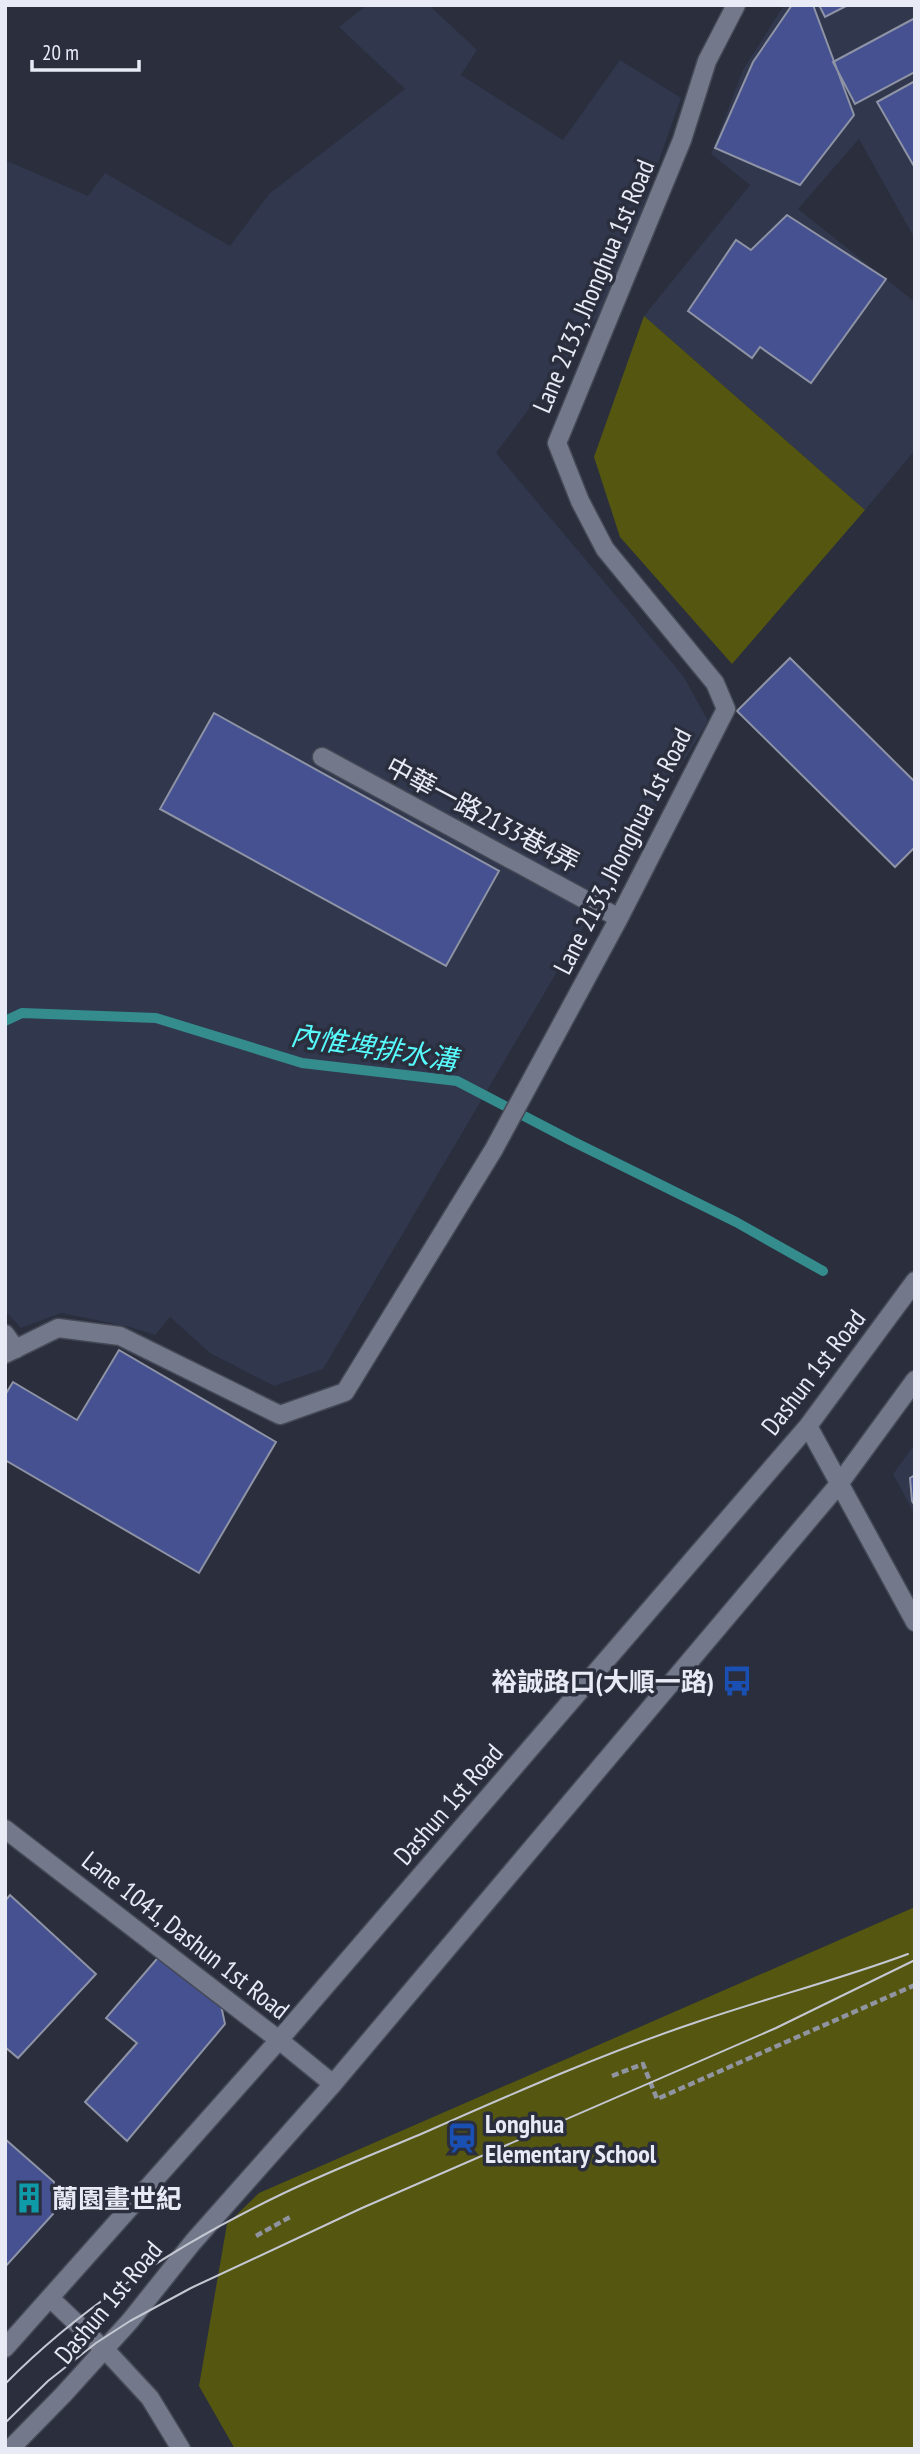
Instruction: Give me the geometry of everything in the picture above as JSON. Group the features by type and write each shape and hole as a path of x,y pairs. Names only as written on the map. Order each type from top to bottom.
{"street":[{"name":"Lane 2133, Jhonghua 1st Road","path":"5,1334 11,1351 58,1328 121,1336 280,1415 345,1392 506,1126 619,918 726,709 715,683 604,549 580,501 557,443 682,140 707,61 736,5"},
{"name":"中華一路2133巷4弄","path":"322,757 619,918"},
{"name":"Dashun 1st Road","path":"5,2348 279,2040 808,1426 915,1281"},
{"name":"Dashun 1st Road","path":"10,2449 104,2350 193,2242 333,2084 839,1483 915,1380"},
{"path":"808,1426 915,1622"},
{"name":"Lane 1041, Dashun 1st Road","path":"5,1829 333,2084"},
{"path":"50,2298 150,2398 181,2449"}],"path":[{"path":"612,2077 643,2064 657,2099 915,1985"},
{"path":"256,2236 290,2217"}],"shaded area":[{"path":"367,5 429,5 477,50 461,75 563,140 620,60 681,98 609,302 496,453 684,677 708,721 323,1369 274,1386 210,1353 170,1317 155,1335 61,1313 21,1328 5,1311 5,160 88,196 105,173 230,246 269,194 405,89 339,27"},
{"path":"784,5 915,5 915,239 859,139 798,209 915,302 915,450 865,510 644,316 750,185 711,154 743,70"},
{"path":"644,316 865,510 732,664 620,537 594,457"},
{"path":"915,1444 915,1515 893,1474"},
{"path":"915,1907 915,2449 235,2449 199,2386 227,2224 259,2193"}],"building":[{"path":"792,5 813,5 854,115 800,185 715,148 753,62"},
{"path":"819,5 848,5 825,17"},
{"path":"915,18 915,72 855,104 833,62"},
{"path":"915,81 915,168 877,102"},
{"path":"787,215 886,279 811,383 760,347 752,358 688,311 736,240 751,250"},
{"path":"790,658 915,782 915,847 895,867 737,711"},
{"path":"214,713 499,871 446,966 160,809"},
{"path":"119,1350 276,1442 199,1573 5,1460 5,1395 13,1382 77,1420"},
{"path":"915,1475 915,1506 910,1478"},
{"path":"10,1895 96,1974 18,2058 5,2047 5,1901"},
{"path":"162,1953 221,2005 225,2024 127,2141 85,2102 137,2043 106,2018"},
{"name":"蘭園畫世紀","path":"5,2139 54,2182 53,2214 5,2267"}],"waterway":[{"name":"內惟埤排水溝","path":"5,1021 22,1013 156,1018 302,1063 457,1081 736,1222 823,1271"}],"tram line":[{"path":"5,2384 35,2355 101,2301 171,2254 282,2194 629,2046 908,1954"},
{"path":"5,2423 48,2381 96,2343 191,2288 362,2208 776,2028 915,1960"}],"place":[{"name":"裕誠路口(大順一路)","path":"737,1681"},
{"name":"Longhua Elementary School","path":"462,2138"},
{"name":"蘭園畫世紀","path":"29,2198"}]}
